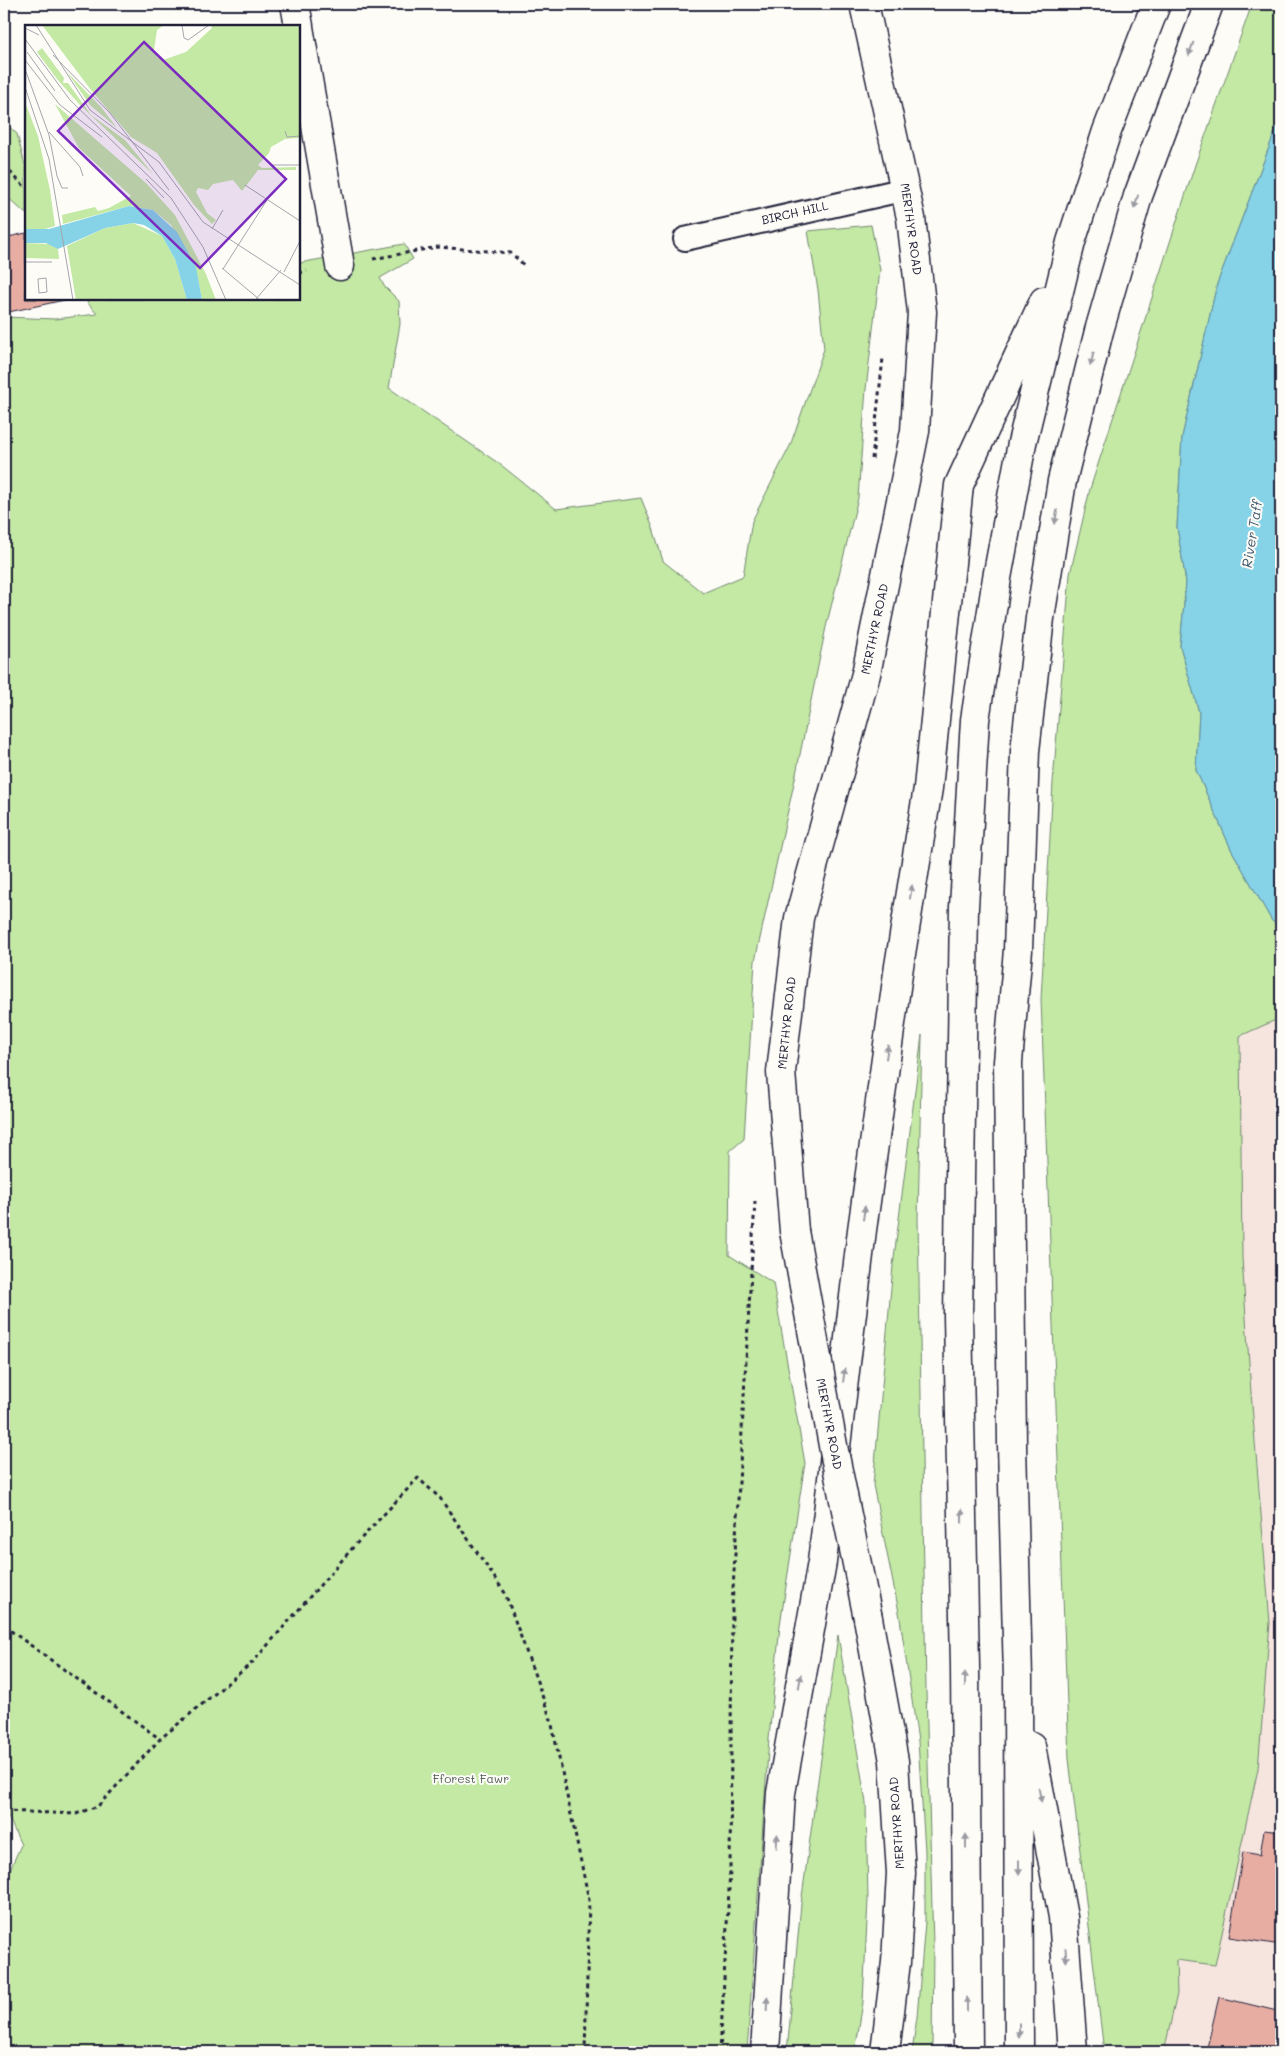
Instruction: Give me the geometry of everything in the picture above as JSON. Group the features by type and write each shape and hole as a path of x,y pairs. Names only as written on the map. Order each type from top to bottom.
{"main road":[{"path":"295,4 299,25"},
{"name":"MERTHYR ROAD","path":"864,4 911,218 922,312 915,431 866,674 799,918 781,1072 794,1231 894,1761 901,1873 896,1962 885,2052"},
{"path":"968,2052 965,1666 958,1316 964,908 975,720 997,578 1022,443 1071,242 1106,131 1156,4"},
{"path":"1020,2052 1018,1678 1012,1445 1008,1062 1018,950 1025,751 1040,618 1064,472 1099,332 1138,196 1208,4"},
{"path":"300,33 340,266"},
{"path":"765,2052 781,1793 822,1562 866,1200 899,966 928,788 959,485 1071,242"},
{"path":"1018,1678 1063,1917 1073,2052"}],"lane":[{"name":"BIRCH HILL","path":"685,239 906,189"}],"path":[{"path":"4,166 25,187"},
{"path":"340,266 438,247 510,253 524,265"},
{"path":"4,1811 76,1814 98,1806 160,1739 253,1662 356,1544 418,1478 440,1498 505,1592 552,1720 589,1900 585,2052"},
{"path":"4,1626 160,1739"}],"shaded area":[{"path":"1278,1019 1281,1022 1281,2052 1164,2052 1177,1994 1176,1960 1215,1965 1261,1501 1251,1393 1242,1258 1240,1035"}],"green space":[{"path":"1252,4 1281,4 1281,116 1217,284 1182,437 1177,527 1186,582 1180,646 1199,712 1196,770 1231,849 1272,921 1281,929 1281,1022 1278,1019 1240,1036 1242,1258 1270,1623 1258,1769 1215,1965 1176,1960 1177,1994 1164,2052 1104,2052 1069,1759 1041,999 1053,782 1070,574 1090,489 1195,165"},
{"path":"4,122 17,134 25,165 25,213 4,194"},
{"name":"Fforest Fawr","path":"871,225 880,270 866,389 858,498 826,627 755,961 744,1139 730,1151 729,1255 773,1283 805,1463 780,1625 769,1738 747,2052 4,2052 4,1883 21,1845 4,1807 4,317 55,319 97,314 87,300 300,300 300,263 404,244 413,259 380,278 384,286 399,301 400,324 389,388 501,465 556,509 641,498 663,561 703,593 743,576 752,521 790,446 824,349 818,290 808,231"},
{"path":"922,1035 918,1219 926,1690 933,1945 932,2052 912,2052 925,1922 925,1851 918,1741 899,1612 873,1485 893,1266"},
{"path":"838,1635 866,1803 868,1900 863,2002 855,2052 787,2052 801,1904"}],"water":[{"name":"River Taff","path":"1281,116 1281,929 1272,921 1231,849 1196,770 1199,712 1180,646 1186,582 1177,527 1182,437 1217,284"}],"building":[{"path":"25,233 25,300 64,300 4,313 4,238"},
{"path":"1264,1830 1281,1832 1281,1945 1229,1937 1243,1852 1260,1855"},
{"path":"1219,1997 1281,2012 1281,2052 1206,2052"}]}
